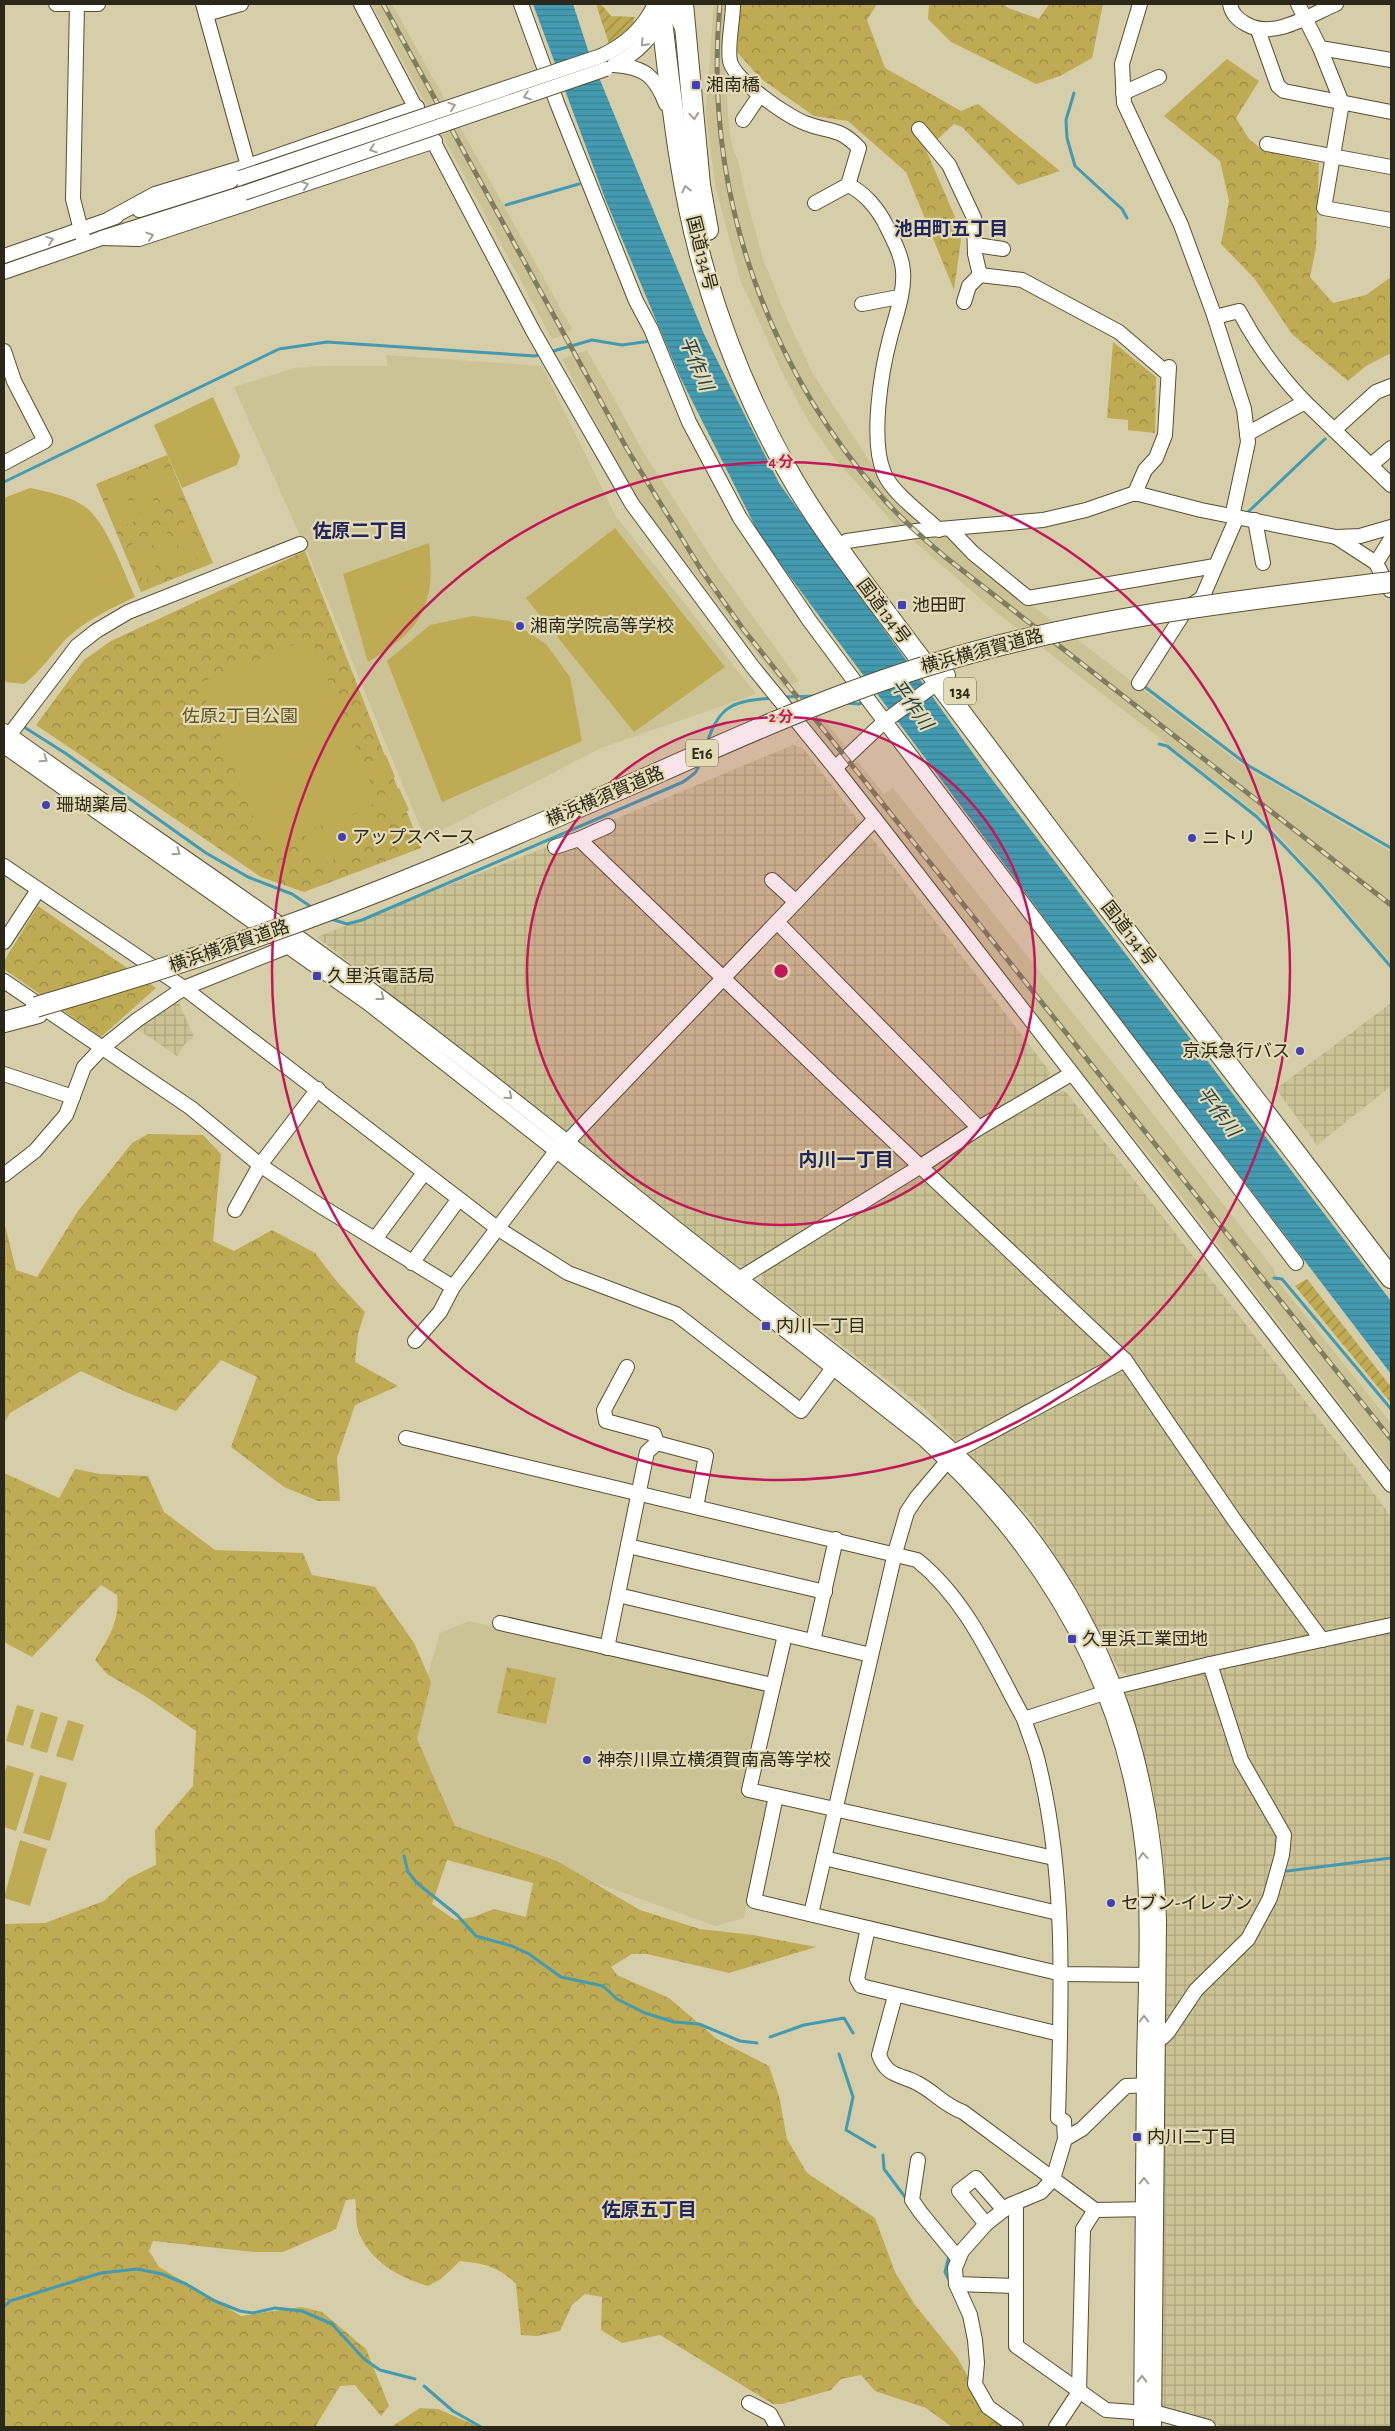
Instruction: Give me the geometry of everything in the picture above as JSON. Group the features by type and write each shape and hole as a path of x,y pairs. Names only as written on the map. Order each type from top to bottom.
{"highway":[{"name":"国道134号","path":"683,4 700,185 715,269 760,390 842,544"},
{"name":"国道134号","path":"659,11 677,141 704,272 749,394 788,472 842,544 939,682 1391,1278"},
{"name":"横浜横須賀道路","path":"4,1015 160,969 351,902 434,869 818,704 934,664 1024,638 1110,620 1227,602 1391,582"},
{"name":"横浜横須賀道路","path":"4,1022 93,998 175,972 347,911 438,875 763,735 906,680 999,652 1119,625 1391,591"},
{"name":"国道134号","path":"939,682 1391,1259"}],"street":[{"path":"56,4 98,4"},
{"path":"77,4 73,199 79,230 85,244"},
{"path":"241,4 204,9 248,166"},
{"path":"361,4 435,141 533,331 632,504 752,666 784,703 875,819 1391,1485"},
{"path":"521,4 556,103 636,301 651,329 689,422 740,518 809,620 870,702 888,719 1296,1264"},
{"path":"733,4 730,62 737,73 760,95 790,116 806,124 838,131 848,136 859,148 848,185 815,203"},
{"path":"1139,683 1187,608 1202,598 1234,517 1248,442 1244,409 1215,317 1181,225 1124,103 1122,64 1140,4"},
{"path":"1230,4 1232,13 1236,17 1258,30 1283,27 1336,4"},
{"path":"1298,4 1320,48 1342,103 1324,208 1391,220"},
{"path":"4,272 102,238 244,193 607,63 659,11 684,33 688,50"},
{"path":"1258,30 1278,86 1284,91 1391,112"},
{"path":"1320,48 1391,60"},
{"path":"4,256 109,219 607,63 628,66 650,74 660,88 677,141"},
{"path":"1123,93 1159,77"},
{"path":"743,120 760,95"},
{"path":"109,219 155,194 248,166 417,107"},
{"path":"394,115 411,149"},
{"path":"919,129 949,165 961,194 974,218 975,254 980,275"},
{"path":"102,238 139,239 435,141"},
{"path":"1267,144 1391,167"},
{"path":"848,185 856,188 877,209 891,236 903,271 882,378 877,416 880,457 884,473 892,486 1028,598 1215,566"},
{"path":"976,245 1003,249"},
{"path":"964,302 969,286 980,275"},
{"path":"980,275 1022,280 1119,332 1168,370 1165,435 1156,458 1145,470 1136,493"},
{"path":"862,304 899,297"},
{"path":"1215,317 1239,311 1252,336 1284,380 1391,485"},
{"path":"4,351 14,381 45,441 4,463"},
{"path":"1334,430 1376,392 1391,386"},
{"path":"1247,434 1305,402"},
{"path":"1371,465 1391,448"},
{"path":"842,544 945,529 1043,520 1086,510 1136,493 1234,517 1336,537 1360,536 1391,527"},
{"path":"1255,520 1263,563"},
{"path":"1336,537 1376,562 1391,591"},
{"path":"1376,562 1391,539"},
{"path":"300,544 128,612 96,631 77,646 5,739 458,1056 562,1146 837,1362 952,1456 1003,1501 1044,1553 1087,1624 1109,1690 1131,1731 1150,1819 1158,1876 1152,1975 1150,2418 1141,2427"},
{"path":"835,768 888,719 939,682"},
{"path":"415,1341 440,1312 453,1287 497,1228 562,1146 875,819"},
{"path":"556,847 608,826"},
{"path":"579,838 1125,1360 1235,1521 1322,1640"},
{"path":"4,866 184,988 318,1089 458,1200 497,1228 568,1273 676,1314 801,1411 837,1362"},
{"path":"772,880 796,902"},
{"path":"4,942 38,890"},
{"path":"777,922 979,1128"},
{"path":"4,1175 34,1151 58,1126 66,1115 84,1068 102,1048 184,988 293,941"},
{"path":"4,982 191,1108 260,1165 319,1205 453,1287"},
{"path":"4,1074 73,1097"},
{"path":"735,1282 979,1128 1071,1074"},
{"path":"235,1210 260,1165 318,1089"},
{"path":"375,1238 424,1173"},
{"path":"412,1263 458,1200"},
{"path":"811,1914 895,1553 907,1512 917,1497 952,1456 1125,1360"},
{"path":"627,1367 604,1410 606,1421 654,1434 657,1443"},
{"path":"406,1438 895,1553 917,1560 935,1574 963,1608 1024,1719 1039,1766 1054,1858 1062,1974 1058,2118 1064,2121 1065,2139 1052,2179 1041,2192 1010,2207 986,2224 958,2258 955,2268 956,2284 970,2315 976,2340 975,2384 988,2407 1016,2427"},
{"path":"607,1648 647,1452 657,1443"},
{"path":"657,1443 706,1456 696,1507"},
{"path":"814,1641 836,1539"},
{"path":"628,1546 825,1592"},
{"path":"618,1596 871,1655"},
{"path":"500,1623 772,1685"},
{"path":"1024,1719 1109,1690 1210,1664 1391,1625"},
{"path":"785,1635 749,1790 1054,1858"},
{"path":"1157,2039 1164,2037 1168,2032 1196,1990 1248,1939 1270,1898 1282,1855 1284,1835 1241,1760 1210,1664"},
{"path":"776,1796 754,1901 1062,1974 1152,1975"},
{"path":"824,1858 1058,1913"},
{"path":"868,1928 857,1979 861,1986 895,1996 1060,2034"},
{"path":"1151,2085 1157,2039 1152,1975"},
{"path":"895,1996 879,2055 885,2067 894,2075 918,2083 947,2106 963,2112 1095,2210 1150,2210"},
{"path":"1065,2139 1082,2129 1126,2086 1151,2085"},
{"path":"918,2160 912,2200 920,2213 958,2258"},
{"path":"986,2224 959,2191 976,2178 1010,2207 1015,2286 1016,2346 1106,2410 1208,2427"},
{"path":"1056,2427 1079,2392 1083,2229 1095,2210"},
{"path":"956,2284 1015,2286"},
{"path":"749,2403 770,2414 777,2427"}],"shaded area":[{"path":"372,4 392,4 572,329 563,335 552,339"},
{"path":"714,4 730,4 725,75 729,128 733,150 738,160 763,259 787,319 813,374 878,474 929,524 898,528 834,458 809,422 784,376 741,282 716,189 709,140 706,109"},
{"path":"587,350 644,453 714,562 799,681 783,688 636,497 562,359"},
{"name":"湘南学院高等学校","path":"386,355 542,366 615,515 756,694 601,748 425,839 310,558 234,387 295,368 388,366"},
{"path":"949,535 1030,604 1245,767 1391,852 1391,963 1330,891 1262,817 996,612 910,538"},
{"path":"809,701 884,794 893,788 1128,1082 1273,1268 1279,1283 1391,1423 1391,1469 1158,1166 1082,1077 795,704"},
{"path":"793,745 803,748 1050,1072 1048,1079 748,1267 735,1264 317,937 577,835"},
{"path":"177,998 194,1037 184,1045 177,1056 136,1028"},
{"path":"1391,1003 1391,1086 1317,1145 1276,1089"},
{"path":"1057,1090 1066,1092 1343,1450 1391,1517 1391,1620 1128,1675 1119,1670 1079,1592 1030,1517 924,1408 761,1284 762,1273"},
{"name":"神奈川県立横須賀南高等学校","path":"469,1621 763,1690 766,1696 743,1793 765,1800 770,1805 744,1918 715,1926 450,1830 412,1728 440,1633"},
{"path":"1391,1632 1391,2427 1225,2427 1161,2409 1162,1845 1148,1777 1124,1688"}],"green space":[{"path":"596,4 601,4 611,16 635,17 632,27 609,44"},
{"path":"743,4 877,4 867,20 885,68 961,111 978,104 1060,171 1018,185 962,127 954,124 926,150 962,233 954,290 906,172 848,121 814,116 760,78 737,52 740,6"},
{"path":"929,4 1004,4 1008,8 1039,19 1049,4 1103,4 1092,58 1060,76 1036,84 951,42 928,19"},
{"path":"1227,59 1259,81 1236,118 1249,139 1264,151 1319,163 1316,248 1310,277 1333,303 1366,295 1391,277 1391,353 1366,366 1348,381 1292,334 1254,278 1221,244 1229,201 1220,161 1164,116"},
{"path":"1113,342 1156,377 1155,433 1128,430 1128,420 1107,418"},
{"path":"213,397 240,456 237,465 182,488 154,425"},
{"path":"167,455 213,563 141,592 96,484"},
{"path":"165,468 180,503 163,509 149,474"},
{"path":"144,477 158,512 142,518 127,484"},
{"path":"122,485 136,521 120,527 105,492"},
{"path":"30,488 68,498 88,509 109,538 135,597 99,615 74,632 36,674 24,684 6,682 4,679 4,498"},
{"path":"188,521 202,556 186,563 171,528"},
{"path":"615,528 725,667 634,732 526,598"},
{"path":"166,530 181,565 165,572 150,537"},
{"path":"144,539 159,575 143,581 128,546"},
{"path":"429,543 430,583 427,599 421,614 413,627 401,639 368,662 343,574"},
{"name":"佐原2丁目公園","path":"305,551 421,848 304,892 261,877 36,725 84,660 111,641"},
{"path":"473,616 510,621 546,644 570,677 582,741 442,802 387,661 430,625"},
{"path":"311,638 378,802 266,848 199,683"},
{"path":"386,755 395,777 375,786 365,764"},
{"path":"399,788 409,810 389,819 379,797"},
{"name":"アップスペース","path":"366,809 380,839 319,866 305,836"},
{"path":"38,906 156,988 101,1037 4,969 4,961"},
{"path":"148,1134 203,1135 221,1154 213,1241 234,1251 272,1230 315,1253 338,1283 365,1312 358,1334 355,1362 398,1386 355,1405 337,1458 340,1501 318,1501 284,1487 231,1447 257,1377 221,1360 176,1411 128,1393 81,1371 10,1413 4,1423 4,1221 16,1270 37,1277 78,1211 132,1143"},
{"path":"1307,1279 1391,1387 1391,1403 1295,1286"},
{"path":"75,1469 100,1474 148,1476 164,1512 215,1550 303,1553 312,1575 375,1587 414,1643 431,1682 417,1739 455,1826 557,1861 640,1910 700,1929 753,1935 816,1947 729,1973 647,1954 632,1954 611,1967 617,1975 669,1998 717,2039 769,2066 779,2096 787,2139 807,2173 875,2218 895,2272 915,2305 957,2357 981,2400 1010,2427 952,2427 926,2408 875,2391 861,2375 841,2379 831,2390 782,2404 773,2404 660,2335 622,2343 601,2330 602,2297 585,2294 572,2305 560,2331 537,2336 521,2335 516,2284 503,2273 477,2263 460,2261 441,2279 428,2286 406,2278 386,2266 369,2251 358,2230 355,2199 346,2200 336,2229 283,2252 254,2252 153,2241 149,2251 159,2267 241,2316 301,2307 322,2312 366,2349 389,2406 381,2416 355,2385 340,2386 315,2427 4,2427 4,1924 45,1923 104,1901 129,1878 156,1865 155,1830 193,1786 196,1731 145,1696 107,1674 95,1660 115,1622 117,1595 101,1585 32,1657 4,1642 4,1473 59,1498","holes":["447,1860 533,1883 526,1917 494,1909 473,1917 455,1920 432,1904"]},
{"path":"507,1667 556,1678 546,1724 497,1713"},
{"path":"17,1705 34,1710 23,1746 6,1741"},
{"path":"41,1712 58,1717 47,1753 30,1748"},
{"path":"68,1720 84,1725 73,1761 56,1756"},
{"path":"7,1765 34,1773 16,1831 4,1827 4,1775"},
{"path":"40,1775 67,1783 50,1841 23,1833"},
{"path":"20,1840 47,1849 30,1906 4,1898"},
{"path":"420,2408 438,2409 479,2427 391,2427"}],"water":[{"name":"平作川","path":"533,4 573,4 589,53 704,334 779,483 985,770 1391,1301 1391,1374 1086,974 761,538 680,377 606,201"}],"waterway":[{"path":"1074,93 1066,120 1067,138 1075,166 1122,209 1127,218"},
{"path":"506,205 579,184"},
{"path":"550,352 592,340 622,345 651,341"},
{"path":"4,482 279,349 327,342 535,356 542,354"},
{"path":"1248,512 1325,439"},
{"path":"1145,687 1249,766 1391,848"},
{"path":"782,697 818,696"},
{"path":"707,743 717,720 730,707 748,701 773,698"},
{"path":"845,703 859,704 866,701"},
{"path":"24,727 65,753 206,853 248,877 292,894 313,908"},
{"path":"1159,744 1167,746 1257,817 1320,884 1391,967"},
{"path":"328,918 347,924 362,920 683,782 695,773 701,763"},
{"path":"1274,1278 1282,1279 1391,1409"},
{"path":"404,1856 408,1872 418,1884 457,1915 476,1936 512,1946 529,1954 561,1977 603,1986 617,1999 645,2013 674,2022 699,2024 740,2041 757,2043"},
{"path":"1287,1871 1391,1858"},
{"path":"770,2037 804,2025 844,2018 853,2033"},
{"path":"839,2054 853,2097 846,2130 875,2147"},
{"path":"883,2155 884,2169 908,2201"},
{"path":"949,2255 945,2272 950,2282"},
{"path":"4,2307 10,2301 101,2273 137,2269 162,2274 186,2284 215,2301 240,2311 253,2313 275,2308 302,2311 332,2324 364,2359 380,2370 415,2379"},
{"path":"424,2386 453,2411 481,2427"}],"railway":[{"path":"383,4 627,449 702,571 743,629 1391,1439"},
{"path":"720,4 717,71 721,138 732,203 750,266 773,328 803,387 839,443 888,504 944,556 1391,905"}],"place":[{"name":"湘南橋","path":"696,85"},
{"name":"池田町","path":"902,605"},
{"name":"湘南学院高等学校","path":"520,626"},
{"name":"珊瑚薬局","path":"46,805"},
{"name":"アップスペース","path":"342,837"},
{"name":"ニトリ","path":"1192,838"},
{"name":"久里浜電話局","path":"317,976"},
{"name":"京浜急行バス","path":"1300,1051"},
{"name":"内川一丁目","path":"766,1326"},
{"name":"久里浜工業団地","path":"1072,1639"},
{"name":"神奈川県立横須賀南高等学校","path":"587,1760"},
{"name":"セブン-イレブン","path":"1111,1903"},
{"name":"内川二丁目","path":"1137,2137"}],"district":[{"name":"池田町五丁目","path":"951,228"},
{"name":"佐原二丁目","path":"360,530"},
{"name":"内川一丁目","path":"846,1159"},
{"name":"佐原五丁目","path":"649,2209"}]}
